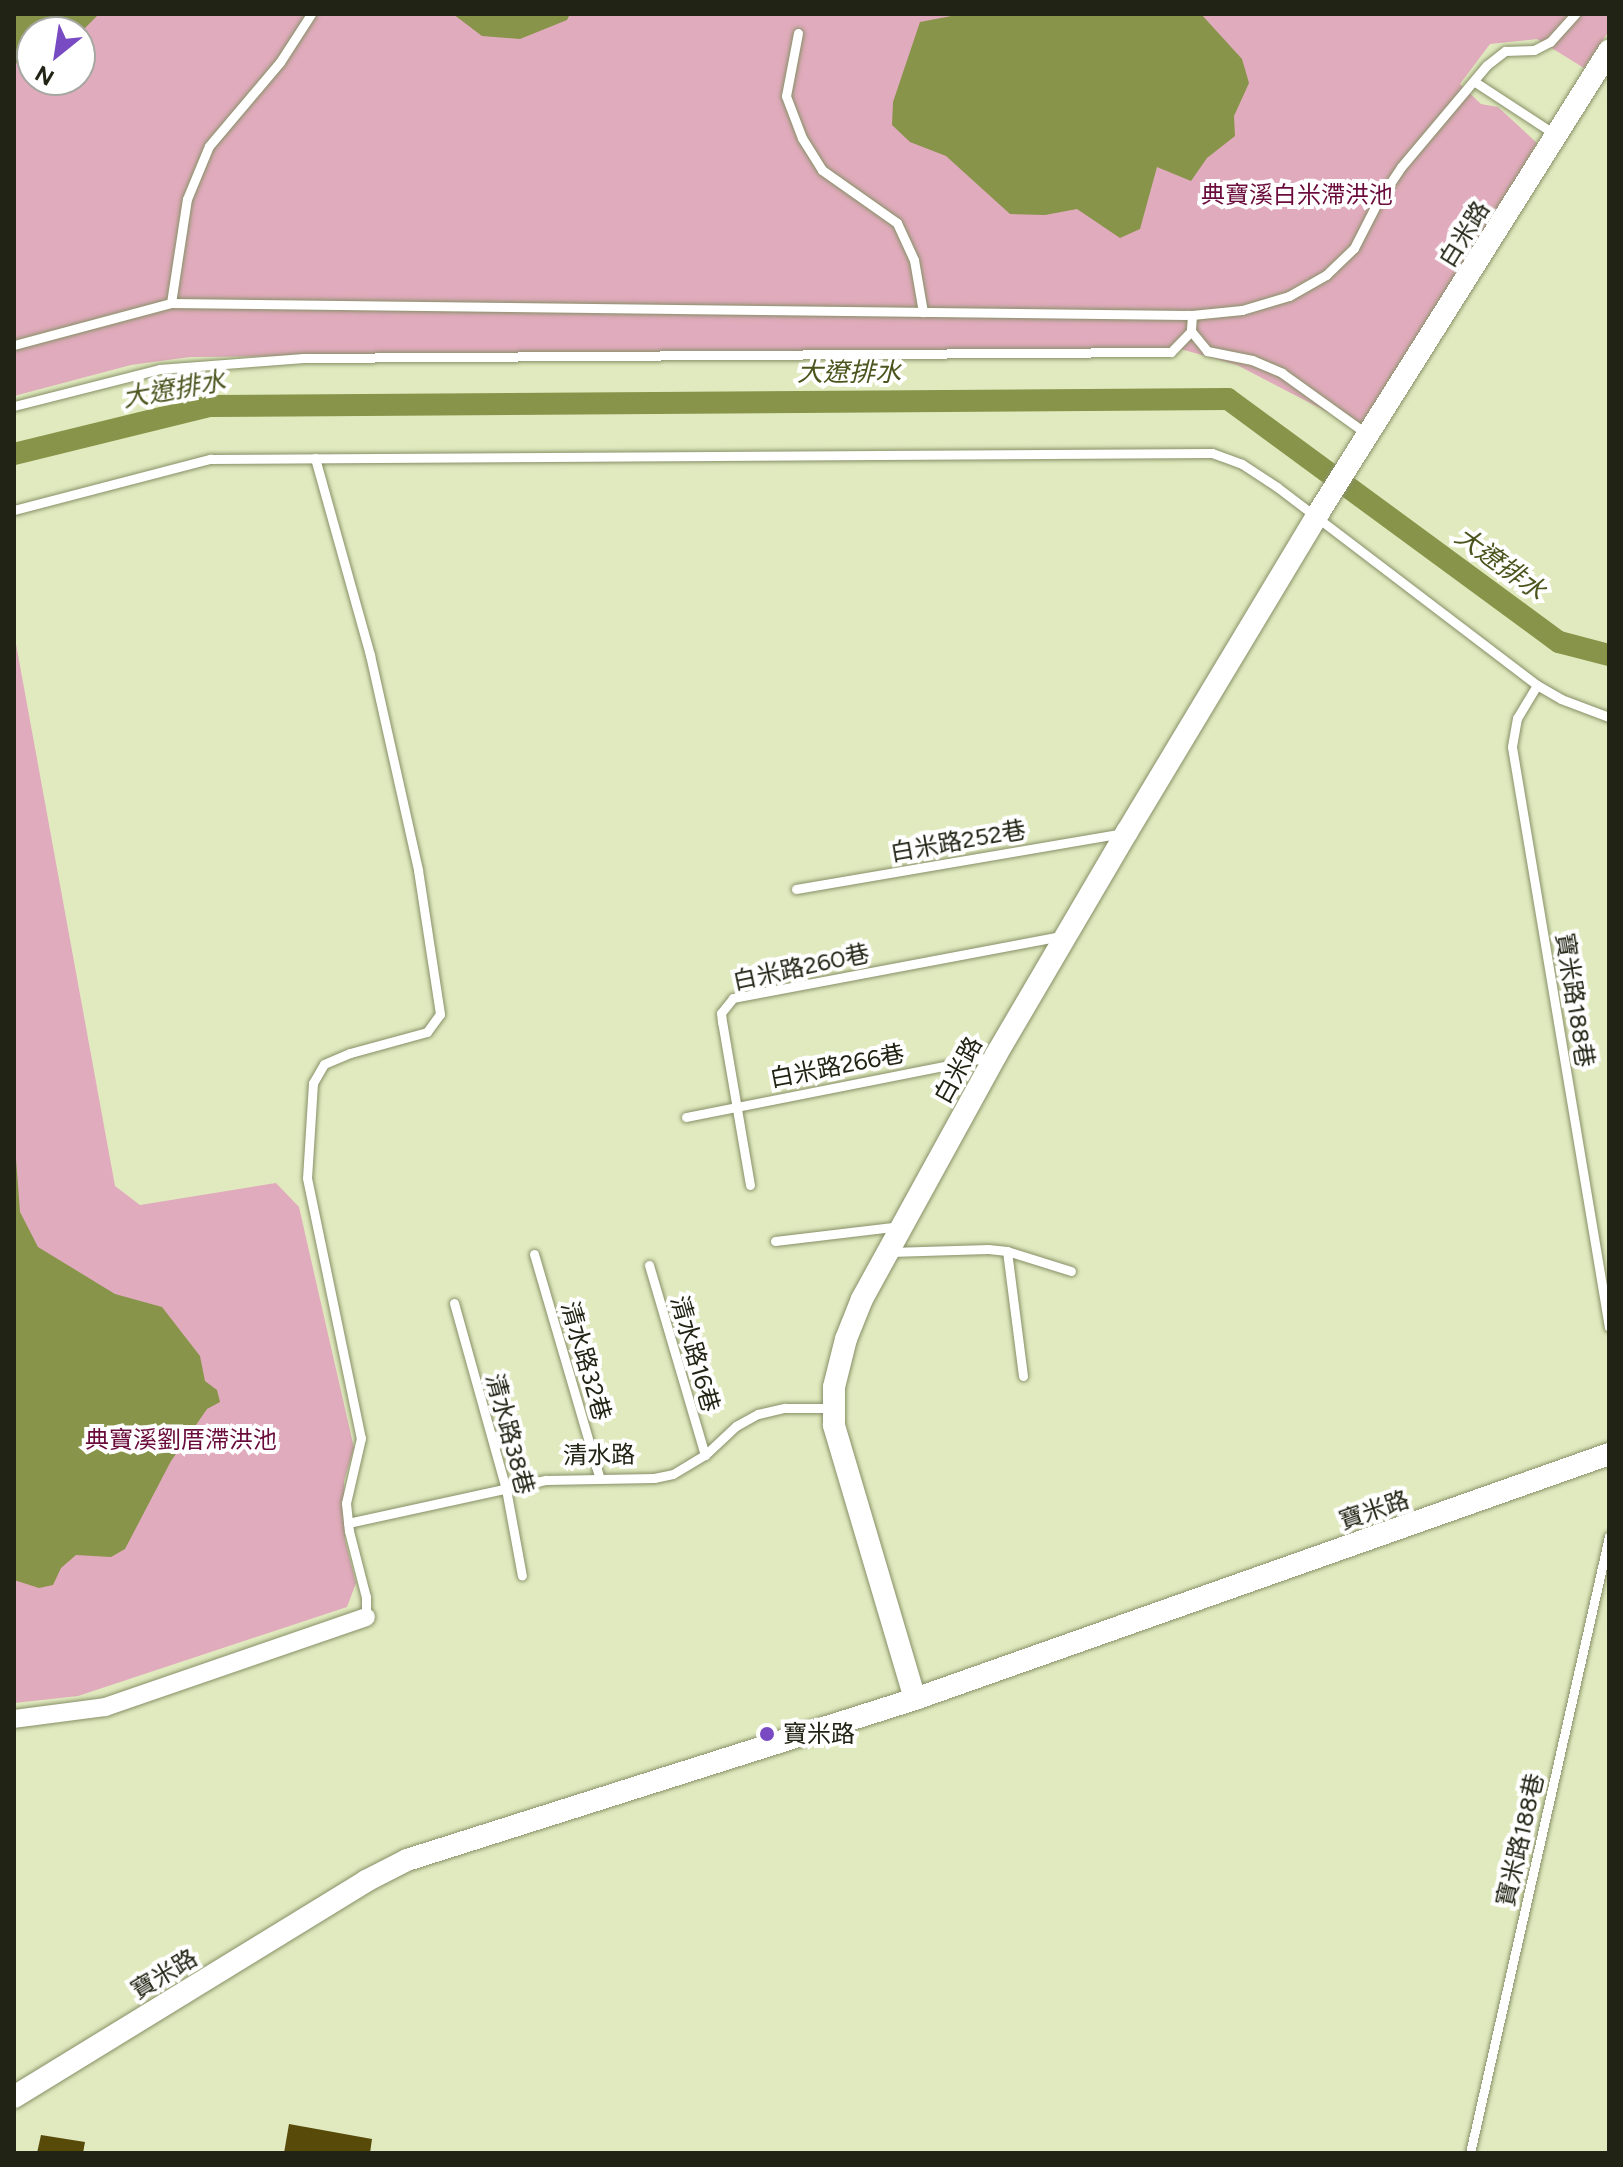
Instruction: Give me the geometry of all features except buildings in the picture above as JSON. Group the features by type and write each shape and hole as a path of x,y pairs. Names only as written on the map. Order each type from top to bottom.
{"street":[{"name":"白米路","path":"915,1699 845,1471 834,1425 834,1387 846,1339 901,1226 996,1055 1127,832 1318,515 1609,51"},
{"name":"寶米路","path":"14,2097 366,1881 407,1860 915,1699 1609,1454"},
{"path":"14,1719 105,1707 366,1617"}],"lane":[{"path":"171,303 187,199 209,146 280,62 311,14"},
{"path":"14,345 171,303 1192,315 1242,310 1289,296 1326,275 1354,248 1377,203 1401,167 1487,65 1505,51 1534,50 1550,42 1575,14"},
{"path":"798,33 786,96 802,138 822,170 897,223 914,260 923,312"},
{"path":"1475,82 1556,136"},
{"path":"14,406 160,369 303,358 1171,352 1191,331 1192,315"},
{"path":"1191,331 1207,351 1252,360 1282,373 1367,441"},
{"path":"14,510 210,459 1186,450 1212,453 1242,464 1318,515 1537,685 1561,699 1609,717"},
{"path":"315,458 370,655 408,824 440,1014 427,1032 350,1053 324,1064 313,1083 307,1178 361,1438 346,1503 366,1597 366,1617"},
{"name":"寶米路188巷","path":"1537,685 1517,718 1512,747 1609,1327"},
{"name":"白米路252巷","path":"796,889 1127,832"},
{"name":"白米路260巷","path":"750,1185 721,1013 733,998 1066,936"},
{"name":"白米路266巷","path":"686,1117 996,1055"},
{"path":"775,1241 901,1226"},
{"path":"887,1252 1007,1251 1071,1271"},
{"path":"1007,1251 1023,1376"},
{"name":"清水路32巷","path":"534,1254 600,1479"},
{"name":"清水路16巷","path":"649,1265 705,1455"},
{"name":"清水路38巷","path":"454,1303 506,1489 522,1576"},
{"name":"清水路","path":"348,1523 546,1480 654,1478 673,1474 705,1455 736,1426 758,1414 785,1408 834,1408"},
{"name":"寶米路188巷","path":"1470,2153 1609,1536"}],"green space":[{"name":"典寶溪白米滯洪池","path":"14,14 1609,14 1609,31 1584,68 1537,39 1490,44 1460,84 1481,104 1498,107 1537,143 1368,433 1237,365 1177,348 190,357 131,365 14,396"},
{"name":"典寶溪劉厝滯洪池","path":"14,633 115,1186 140,1205 276,1183 299,1207 354,1448 344,1481 345,1540 356,1583 347,1607 78,1696 14,1703"}],"shaded area":[{"path":"14,14 99,14 96,17 16,16 14,64"},
{"path":"453,14 570,14 567,20 520,39 482,36"},
{"path":"962,14 1201,14 1242,59 1249,83 1234,116 1235,136 1207,158 1191,181 1157,167 1140,229 1120,238 1077,209 1045,215 1010,214 946,156 910,142 892,125 893,102 920,22"},
{"path":"14,1132 20,1212 38,1247 115,1294 162,1307 200,1356 205,1381 217,1390 220,1402 207,1409 171,1461 125,1549 111,1557 76,1555 61,1568 53,1585 39,1588 14,1580"}],"waterway":[{"name":"大遼排水","path":"14,454 210,406 1228,399 1559,642 1609,655"}],"place":[{"name":"寶米路","path":"767,1734"}]}
